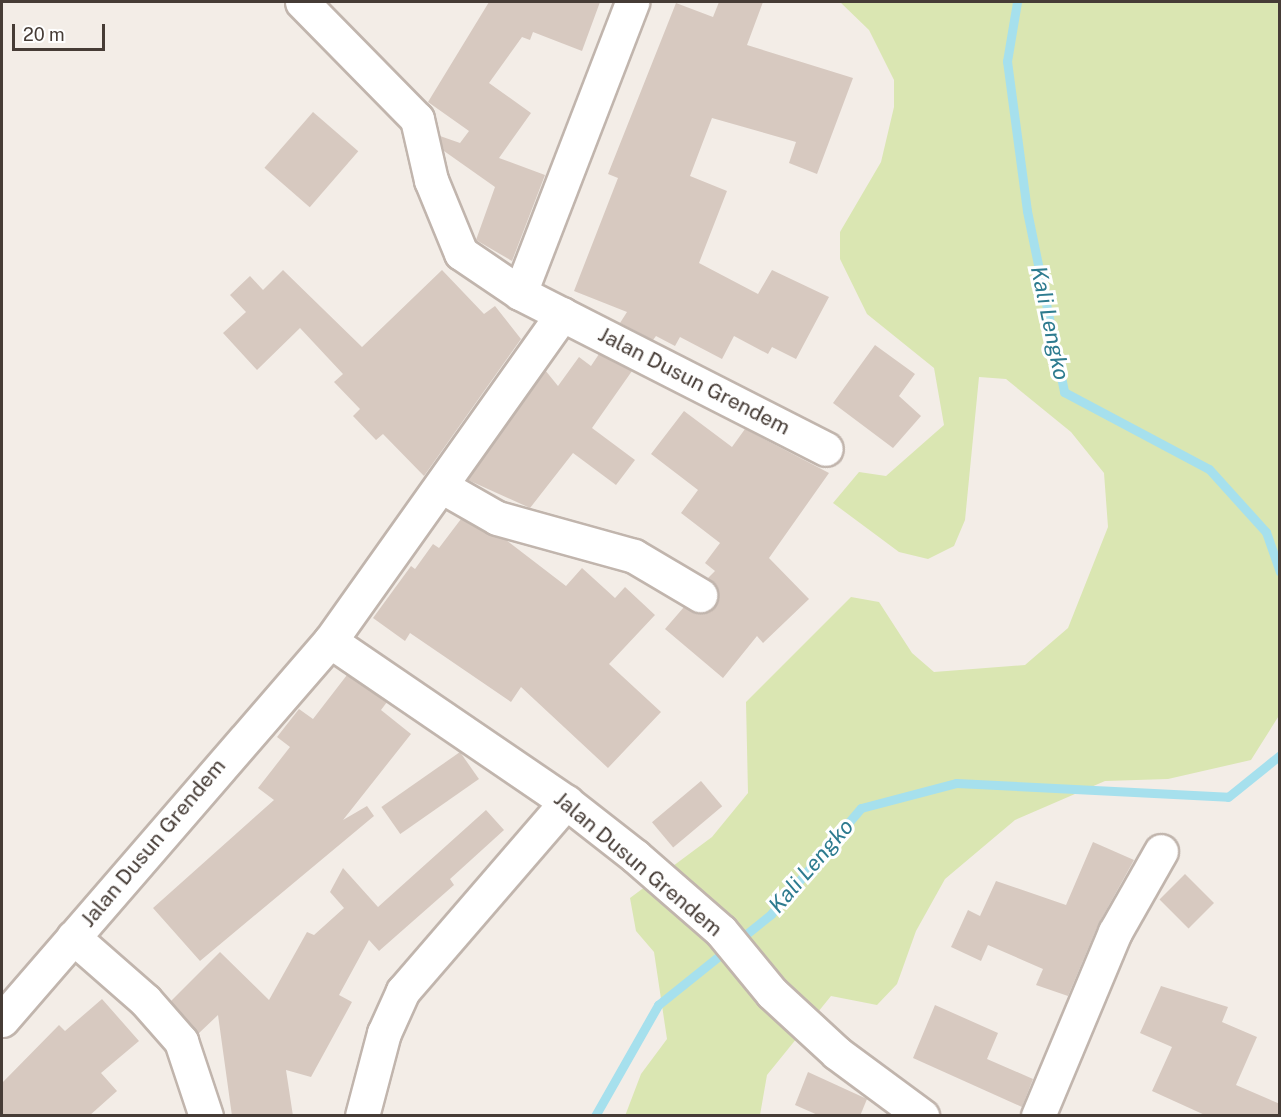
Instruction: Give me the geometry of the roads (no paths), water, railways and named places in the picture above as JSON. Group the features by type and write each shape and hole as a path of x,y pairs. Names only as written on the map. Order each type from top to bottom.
{"street":[{"name":"Jalan Dusun Grendem","path":"302,2 417,119 431,180 461,253 520,293 826,449"},
{"path":"520,293 632,2"},
{"name":"Jalan Dusun Grendem","path":"2,1020 330,641 562,314"},
{"path":"441,486 497,518 634,556 700,596"},
{"name":"Jalan Dusun Grendem","path":"330,641 566,802 721,931 747,966 837,1053 922,1116"},
{"path":"362,1116 384,1033 404,991 566,802"},
{"path":"1038,1116 1115,932 1161,850"},
{"path":"73,937 145,1000 181,1041 206,1116"}],"waterway":[{"name":"Kali Lengko","path":"1017,2 1007,61 1027,211 1064,392 1209,469 1266,532 1280,572"},
{"name":"Kali Lengko","path":"595,1116 658,1005 771,914 861,808 956,783 1228,797 1280,755"}]}
